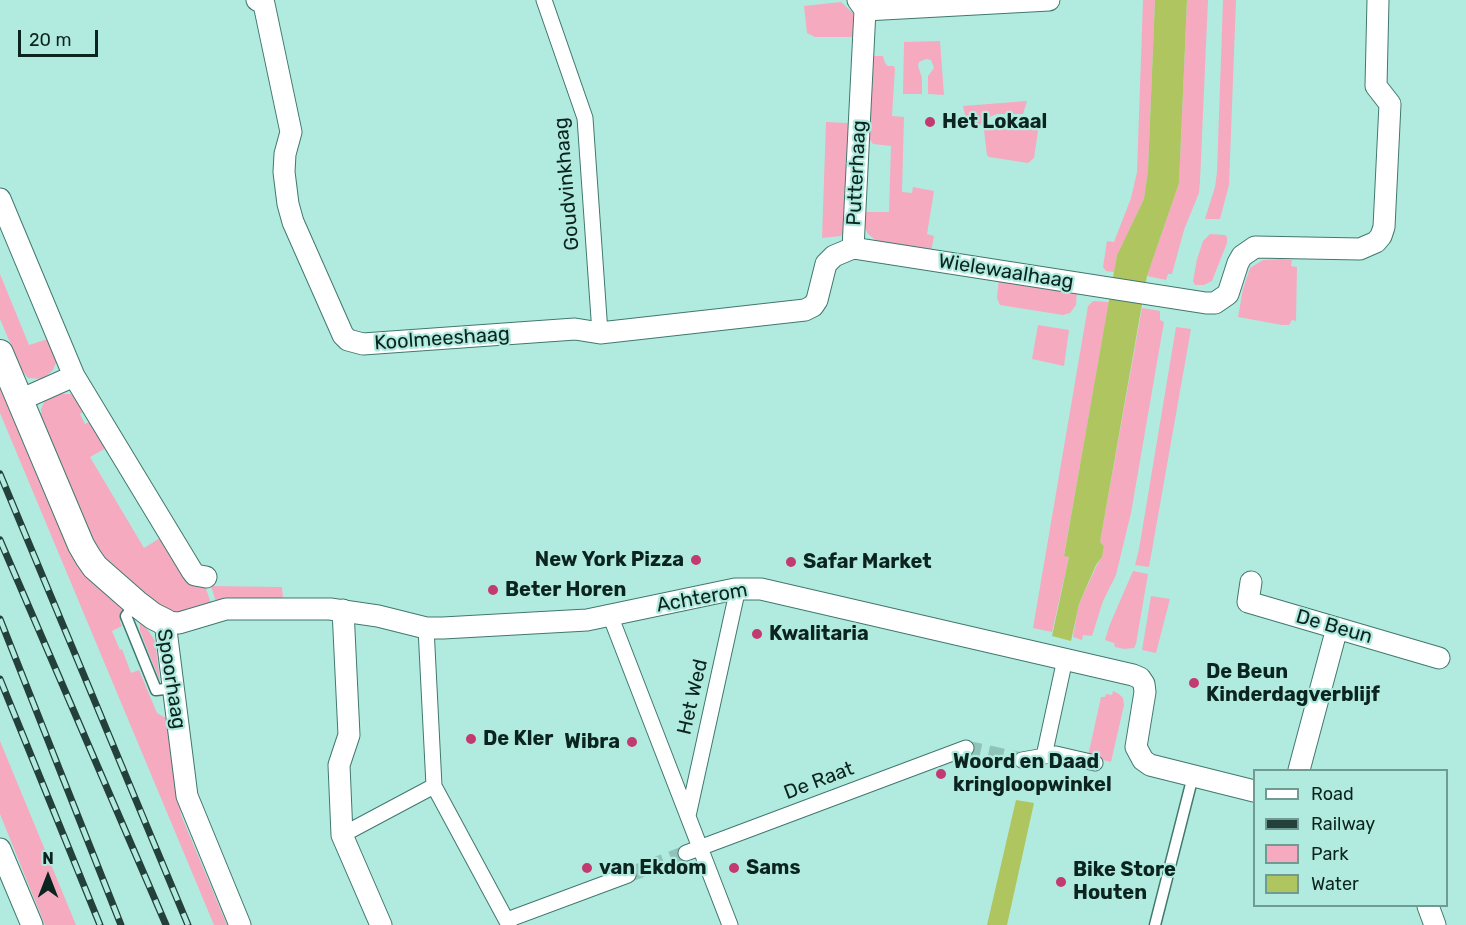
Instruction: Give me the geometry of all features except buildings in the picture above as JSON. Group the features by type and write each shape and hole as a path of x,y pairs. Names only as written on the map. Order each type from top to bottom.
{"street":[{"name":"Koolmeeshaag","path":"257,0 264,4 291,132 284,159 290,213 340,329 348,340 355,343 373,344 575,329"},
{"name":"Goudvinkhaag","path":"544,0 585,117 600,333"},
{"path":"861,5 1049,0"},
{"name":"Wielewaalhaag","path":"853,248 1215,303 1228,294 1238,263 1242,256 1254,247 1360,249 1369,247 1381,236 1384,227 1390,104 1376,86 1378,0"},
{"name":"Putterhaag","path":"575,329 600,333 805,309 813,306 817,300 826,264 834,256 853,248 861,5"},
{"path":"0,199 74,376 192,571 206,577"},
{"name":"Spoorhaag","path":"0,353 81,545 96,567 136,603 165,622 187,796 240,925"},
{"path":"20,400 74,376"},
{"name":"De Beun","path":"1251,582 1248,602 1439,658"},
{"name":"Achterom","path":"165,622 179,623 217,611 234,609 285,608 343,610 426,628 443,628 587,620 738,588 761,589 1140,678 1145,692 1136,747 1143,760 1150,765 1253,791"},
{"name":"Het Wed","path":"688,816 738,588"},
{"path":"343,610 349,735 339,765 342,835 381,925"},
{"name":"Het Wed","path":"610,615 688,816 693,851 730,925"},
{"path":"426,628 434,786 508,923 628,875"},
{"path":"1300,769 1337,628"},
{"path":"1044,756 1065,659"},
{"name":"De Raat","path":"693,851 966,748"},
{"path":"1022,760 1056,754 1095,763"},
{"path":"342,835 434,786"},
{"path":"0,849 32,925"},
{"path":"1428,907 1436,925"}],"lane":[{"path":"136,603 126,616 156,690 174,688"},
{"path":"1155,925 1193,776"}],"green space":[{"path":"1143,0 1155,0 1148,170 1144,199 1117,255 1114,272 1106,271 1103,267 1107,241 1114,242 1131,198 1137,172"},
{"path":"1187,0 1208,0 1200,181 1199,193 1184,230 1172,274 1168,274 1166,280 1147,276 1179,183"},
{"path":"1223,0 1236,0 1229,185 1220,219 1205,219 1217,172"},
{"path":"841,2 853,13 853,37 815,37 807,33 804,6"},
{"path":"940,41 944,95 928,94 928,76 934,68 931,60 926,59 919,62 918,66 922,78 922,94 903,94 904,42"},
{"path":"873,56 883,56 888,66 895,68 892,116 904,117 902,192 912,193 913,187 934,191 927,234 934,236 931,252 878,242 868,234 865,228 864,212 889,212 891,146 873,144 870,140"},
{"path":"1027,101 1023,114 997,114 987,118 980,125 965,115 963,106"},
{"path":"1006,118 1027,120 1037,118 1038,131 1034,158 1028,163 987,155 984,130 995,120"},
{"path":"826,122 848,123 849,125 844,233 841,236 822,238"},
{"path":"1210,234 1225,235 1227,243 1212,281 1204,285 1195,285 1193,281 1197,259 1203,241"},
{"path":"1263,260 1292,260 1291,266 1297,267 1296,321 1292,320 1289,325 1282,325 1238,317 1243,289 1250,268"},
{"path":"0,274 29,345 48,339 56,354 53,370 43,379 28,378 22,371 0,319"},
{"path":"999,277 1077,290 1076,305 1070,313 1063,315 1000,305 997,298"},
{"path":"1093,301 1109,302 1064,555 1069,557 1052,632 1033,628 1088,306"},
{"path":"1142,308 1160,311 1160,320 1164,322 1131,513 1116,575 1103,601 1092,636 1083,635 1082,640 1073,637 1076,619 1079,604 1102,557 1104,546 1100,542"},
{"path":"1038,325 1069,330 1064,366 1032,359"},
{"path":"1176,327 1191,329 1149,567 1135,565"},
{"path":"0,382 125,610 120,622 122,626 112,631 131,673 139,670 157,713 166,718 181,815 227,925 214,925 0,413"},
{"path":"61,394 71,394 79,399 87,409 80,414 85,424 94,420 106,448 90,457 144,548 160,538 164,539 205,586 211,603 186,611 173,612 161,608 97,550 41,418 41,409 45,400"},
{"path":"1133,571 1148,574 1136,644 1134,648 1124,649 1115,647 1114,643 1105,640"},
{"path":"211,586 282,587 283,598 238,598 216,602"},
{"path":"1151,596 1170,599 1156,653 1142,650"},
{"path":"140,623 155,641 160,681 140,631"},
{"path":"1113,691 1123,698 1124,705 1111,762 1088,756 1101,697 1105,697 1106,694 1112,695"},
{"path":"0,741 76,925 45,925 0,814"}],"water":[{"path":"1155,0 1187,0 1179,183 1147,276 1100,542 1104,546 1102,557 1096,565 1079,604 1071,641 1052,636 1069,557 1064,556 1117,255 1144,199 1148,170"},
{"path":"1016,800 1034,803 1007,925 987,925"}],"tunnel":[{"path":"966,748 1022,760"},
{"path":"628,875 686,853"}],"railway":[{"path":"0,474 188,925"},
{"path":"0,540 166,925"},
{"path":"0,619 121,925"},
{"path":"0,679 100,925"}],"place":[{"name":"Het Lokaal","path":"930,122"},
{"name":"New York Pizza","path":"696,560"},
{"name":"Safar Market","path":"791,562"},
{"name":"Beter Horen","path":"493,590"},
{"name":"Kwalitaria","path":"757,634"},
{"name":"De Beun Kinderdagverblijf","path":"1194,683"},
{"name":"De Kler","path":"471,739"},
{"name":"Wibra","path":"632,742"},
{"name":"Woord en Daad kringloopwinkel","path":"941,774"},
{"name":"van Ekdom","path":"587,868"},
{"name":"Sams","path":"734,868"},
{"name":"Bike Store Houten","path":"1061,882"}]}
